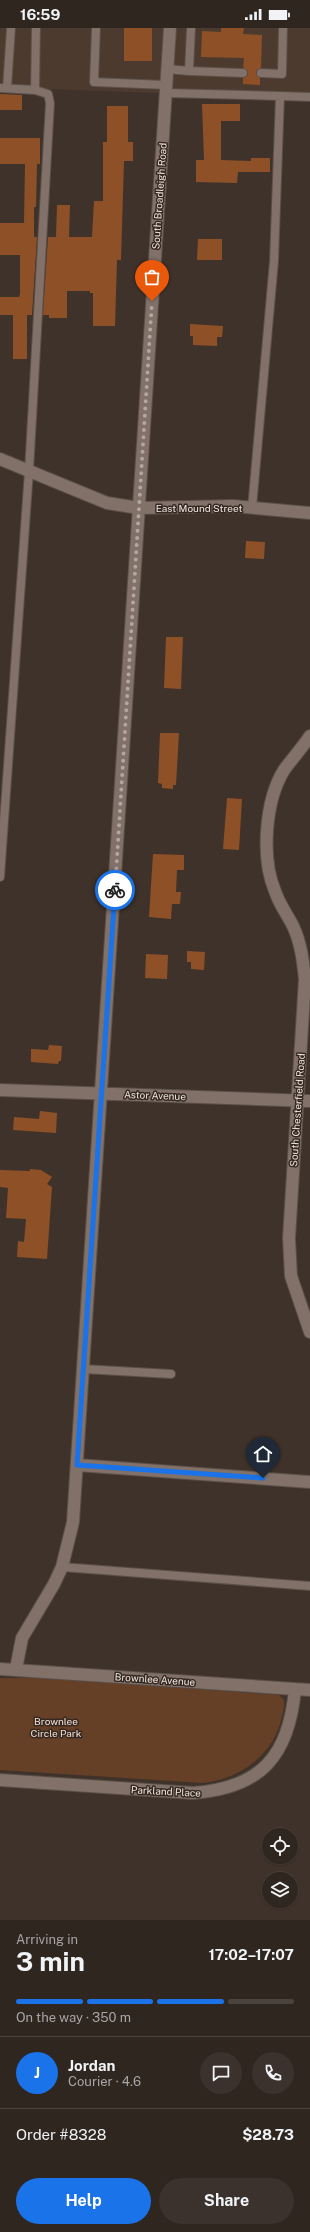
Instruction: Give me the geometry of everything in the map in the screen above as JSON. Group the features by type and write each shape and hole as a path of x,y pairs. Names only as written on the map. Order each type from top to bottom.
{"street":[{"name":"South Broadleigh Road","path":"16,1669 22,1638 54,1584 62,1567 72,1522 77,1465 170,28"},
{"name":"East Mound Street","path":"0,459 107,503 139,508 252,508 310,513"},
{"name":"South Chesterfield Road","path":"310,736 285,770 275,788 270,806 268,826 270,876 274,891 293,926 303,960 304,979 289,1262 291,1276 310,1332"},
{"name":"Astor Avenue","path":"0,1090 310,1101"},
{"path":"77,1465 310,1482 310,1475"},
{"name":"Brownlee Avenue","path":"0,1670 16,1669 310,1690"},
{"name":"Parkland Place","path":"0,1780 193,1793 218,1792 241,1784 261,1771 278,1752 288,1728 294,1707 295,1689"}],"lane":[{"path":"0,877 30,471 50,103 48,94 35,90 4,88 11,28"},
{"path":"35,90 36,28"},
{"path":"96,28 94,82 166,89 310,97"},
{"path":"189,71 191,28"},
{"path":"261,73 282,74 283,28"},
{"path":"167,69 243,73"},
{"path":"252,508 274,261 280,96"},
{"path":"83,1369 171,1374"},
{"path":"62,1567 310,1586"}],"shaded area":[{"path":"0,28 310,28 310,99 0,87"}],"green space":[{"name":"Brownlee Circle Park","path":"0,1678 39,1678 279,1695 284,1700 284,1706 280,1724 275,1736 260,1757 239,1772 216,1781 203,1783 0,1770"}],"building":[{"path":"124,28 152,28 152,61 124,61"},
{"path":"221,28 244,28 243,34 262,35 261,68 256,73 260,78 260,85 243,84 243,78 247,76 248,73 243,68 244,58 201,57 202,31 221,32"},
{"path":"0,94 22,95 22,110 0,110"},
{"path":"202,104 240,104 240,121 221,121 221,160 251,161 251,158 270,158 270,172 238,172 237,183 196,182 196,160 204,160"},
{"path":"107,106 128,106 128,142 133,142 133,161 124,161 121,260 117,260 115,326 93,326 93,293 90,293 90,291 67,291 67,318 49,318 49,315 43,315 48,237 56,237 57,205 70,205 69,237 92,237 94,201 103,201 103,142 107,142"},
{"path":"0,138 40,138 40,164 37,164 36,207 34,207 34,237 37,237 32,315 27,315 27,359 13,359 13,315 0,315 0,297 19,297 20,294 20,255 0,255 0,223 24,223 25,164 0,164"},
{"path":"198,239 222,239 222,260 197,260"},
{"path":"190,324 223,326 222,337 217,337 217,346 193,345 193,336 190,336"},
{"path":"246,541 265,542 264,559 245,558"},
{"path":"166,637 183,637 181,689 164,688"},
{"path":"160,733 179,733 176,785 173,785 173,789 162,788 162,784 158,783"},
{"path":"227,798 242,799 239,850 223,849"},
{"path":"153,854 184,855 184,870 177,870 176,892 181,892 180,904 172,904 171,919 149,917"},
{"path":"187,951 205,952 204,970 191,969 191,962 187,962"},
{"path":"146,954 168,955 167,979 145,978"},
{"path":"49,1045 62,1046 61,1061 59,1061 58,1064 31,1062 31,1049 48,1050"},
{"path":"40,1111 57,1113 56,1133 13,1130 14,1117 39,1119"},
{"path":"30,1169 41,1170 52,1177 47,1184 52,1187 47,1259 17,1257 18,1241 24,1242 26,1219 6,1218 8,1188 0,1187 0,1170 30,1171"}],"way so far":[{"path":"115,890 152,301"}],"route":[{"path":"115,890 77,1465 263,1478"}]}
